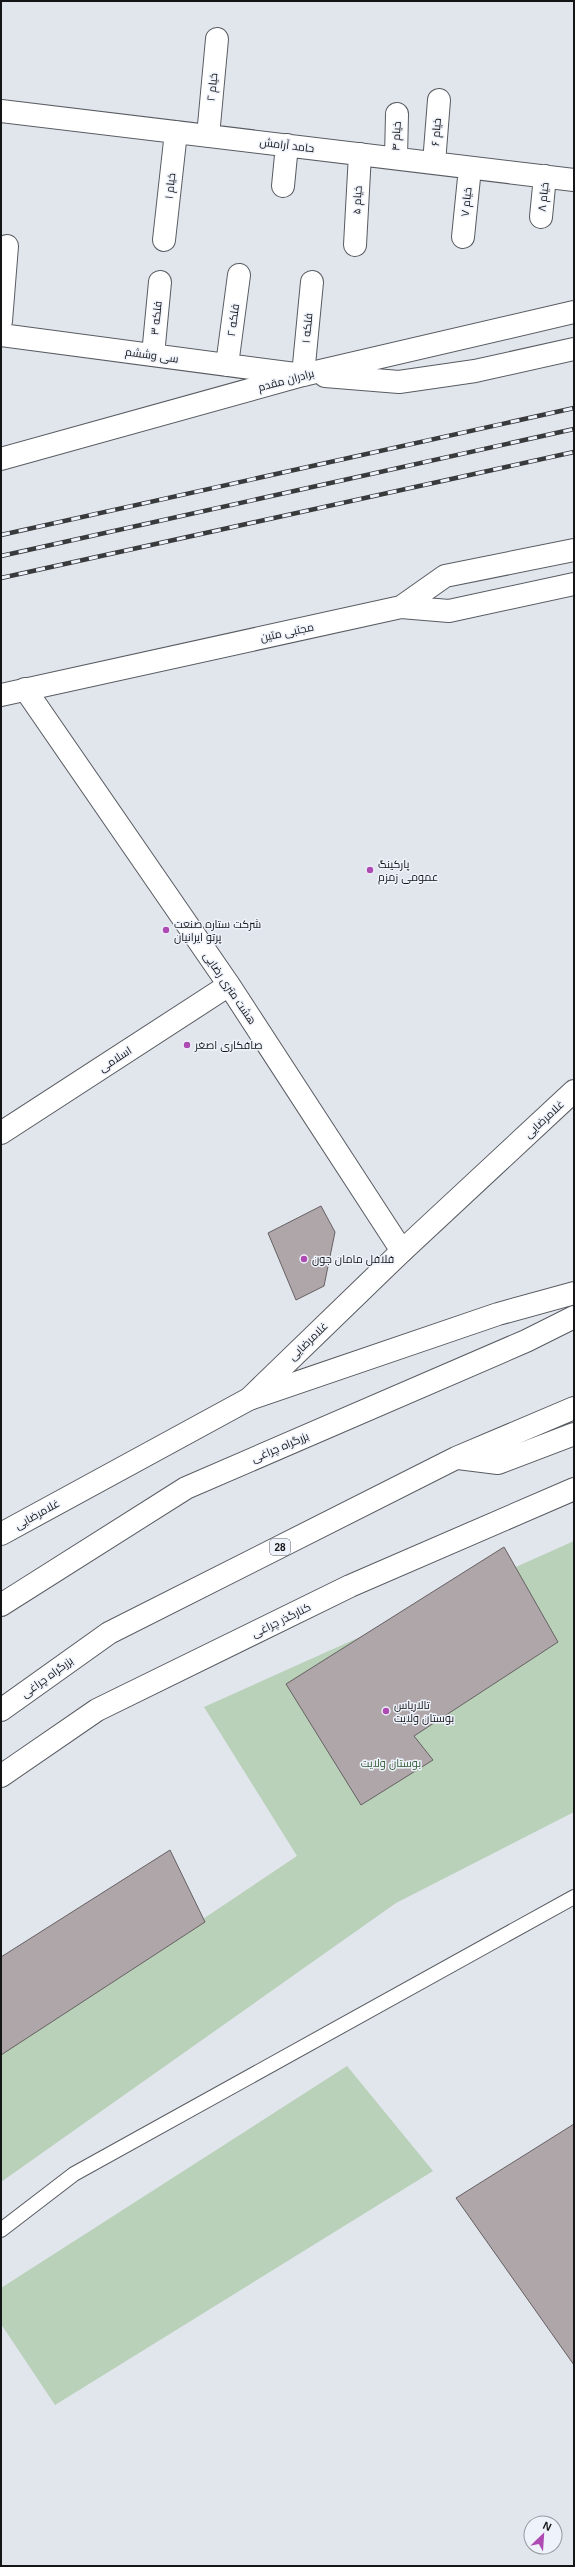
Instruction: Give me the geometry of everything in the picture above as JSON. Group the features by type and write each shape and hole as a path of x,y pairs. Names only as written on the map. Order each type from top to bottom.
{"main road":[{"name":"خیام ۲","path":"208,136 217,39"},
{"name":"خیام ۶","path":"434,163 438,100"},
{"name":"حامد آرامش","path":"1,111 574,180"},
{"name":"خیام ۴","path":"396,158 398,114"},
{"name":"خیام ۱","path":"164,240 176,132"},
{"path":"283,186 287,145"},
{"name":"خیام ۵","path":"354,245 360,154"},
{"name":"خیام ۷","path":"463,237 470,168"},
{"name":"خیام ۸","path":"541,217 545,176"},
{"path":"1,321 7,246"},
{"name":"فلکه ۲","path":"227,365 239,275"},
{"name":"فلکه ۳","path":"153,355 160,282"},
{"name":"فلکه ۱","path":"303,375 312,282"},
{"name":"برادران مقدم","path":"1,459 303,375 574,312"},
{"name":"سی وششم","path":"1,335 303,375 399,382 475,371 574,349"},
{"path":"401,607 445,576 574,550"},
{"name":"مجتبی متین","path":"1,695 401,607 449,611 574,584"},
{"name":"هشت متری رضایی","path":"25,689 229,985 402,1251"},
{"name":"اسلامی","path":"1,1133 229,985"},
{"name":"غلامرضایی","path":"1,1534 249,1399 402,1251 574,1091"},
{"path":"249,1399 498,1314 574,1293"},
{"name":"بزرگراه چراغی","path":"1,1605 186,1488 519,1344 574,1317"},
{"name":"بزرگراه چراغی","path":"1,1710 109,1633 456,1458 574,1408"},
{"path":"456,1458 498,1463 574,1434"},
{"name":"کنارگذر چراغی","path":"1,1776 97,1710 350,1586 574,1489"}],"lane":[{"path":"1,2230 74,2174 574,1897"}],"green space":[{"name":"بوستان ولایت","path":"574,1541 574,1812 396,1903 1,2182 1,2054 297,1856 204,1707"},
{"path":"347,2066 433,2171 55,2405 1,2324 1,2288"}],"building":[{"name":"فلافل مامان جون","path":"321,1206 335,1232 324,1286 296,1300 268,1233"},
{"path":"504,1547 558,1642 414,1736 433,1760 361,1805 286,1684"},
{"path":"170,1850 205,1922 1,2055 1,1957"},
{"path":"574,2124 574,2365 456,2198"}],"railway":[{"path":"1,535 574,408"},
{"path":"1,556 574,429"},
{"path":"1,578 574,452"}],"place":[{"name":"پارکینگ عمومی زمزم","path":"370,870"},
{"name":"شرکت ستاره صنعت پرتو ایرانیان","path":"166,930"},
{"name":"صافکاری اصغر","path":"187,1045"},
{"name":"فلافل مامان جون","path":"304,1259"},
{"name":"تالاریاس بوستان ولایت","path":"386,1711"}]}
